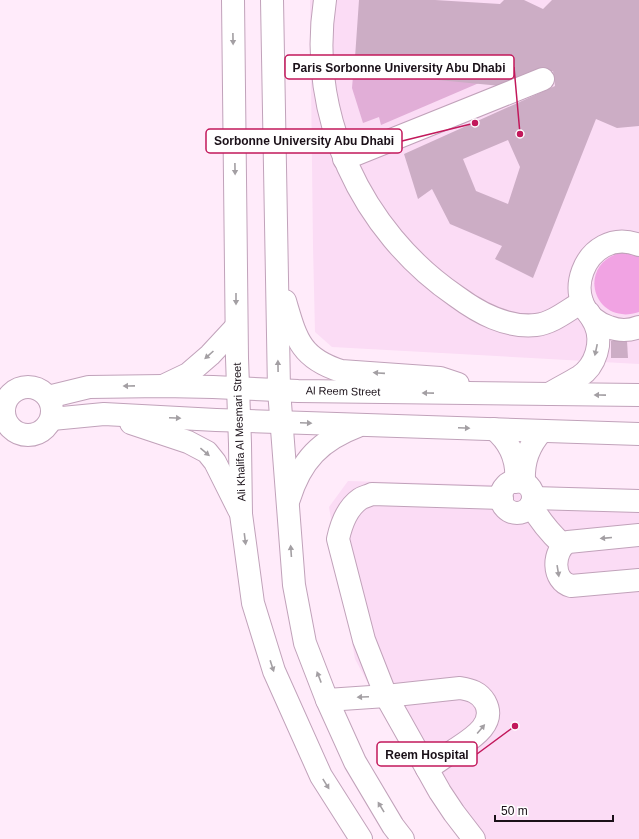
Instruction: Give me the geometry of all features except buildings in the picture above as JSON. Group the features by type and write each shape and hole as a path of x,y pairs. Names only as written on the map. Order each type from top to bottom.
{"street":[{"name":"Ali Khalifa Al Mesmari Street","path":"233,0 236,327 241,514 253,603 274,670 321,776 361,839"},
{"path":"272,0 279,390 294,585 306,644 327,700 355,762 393,826 403,839"},
{"path":"325,0 322,17 322,60 327,103 338,144 355,184 378,221 405,254 436,283 472,308 498,320 514,325 538,325 585,308"},
{"path":"344,158 543,79"},
{"path":"549,394 580,376 593,361 598,349 598,336 595,324 585,308 579,292 579,281 582,270 587,261 603,246 624,241 639,244"},
{"path":"277,271 294,332 303,348 315,359 327,366 341,371 440,378 485,394"},
{"path":"585,308 596,320 605,326 625,330 639,327"},
{"path":"163,386 188,374 214,351 236,327"},
{"name":"Al Reem Street","path":"48,397 89,387 163,386 485,394 639,395"},
{"path":"25,387 34,387 42,391 48,397 52,404 52,419 42,432 25,436 5,426 3,402 17,390 25,387"},
{"path":"52,419 104,414 239,421 639,434"},
{"path":"104,414 188,442 207,452 215,462 241,514"},
{"path":"288,504 294,482 311,456 321,446 340,433 362,425"},
{"path":"494,429 503,436 510,446 514,456 517,473 543,525 563,545"},
{"path":"526,492 524,474 526,457 535,438 542,431"},
{"path":"474,839 454,813 427,769 386,696 372,663 364,640 338,539 345,518 360,498 372,494 502,498 506,487 526,492 639,501"},
{"path":"639,535 573,541 563,545 559,550 557,560 559,577 566,585 576,586 639,580"},
{"path":"327,700 386,696 460,688 472,690 482,696 488,707 488,719 483,728 473,738 427,769"}],"shaded area":[{"path":"310,0 639,0 639,364 332,347 315,332"},
{"path":"353,76 486,80 381,125 379,117 363,123 352,88"},
{"path":"619,253 639,256 639,312 624,314 611,311 602,304 596,293 594,282 597,270 605,260"},
{"path":"348,481 639,489 639,839 461,839 427,794 355,659 329,507"}],"place":[{"name":"Sorbonne University Abu Dhabi","path":"475,123"},
{"name":"Paris Sorbonne University Abu Dhabi","path":"520,134"},
{"name":"Reem Hospital","path":"515,726"}]}
